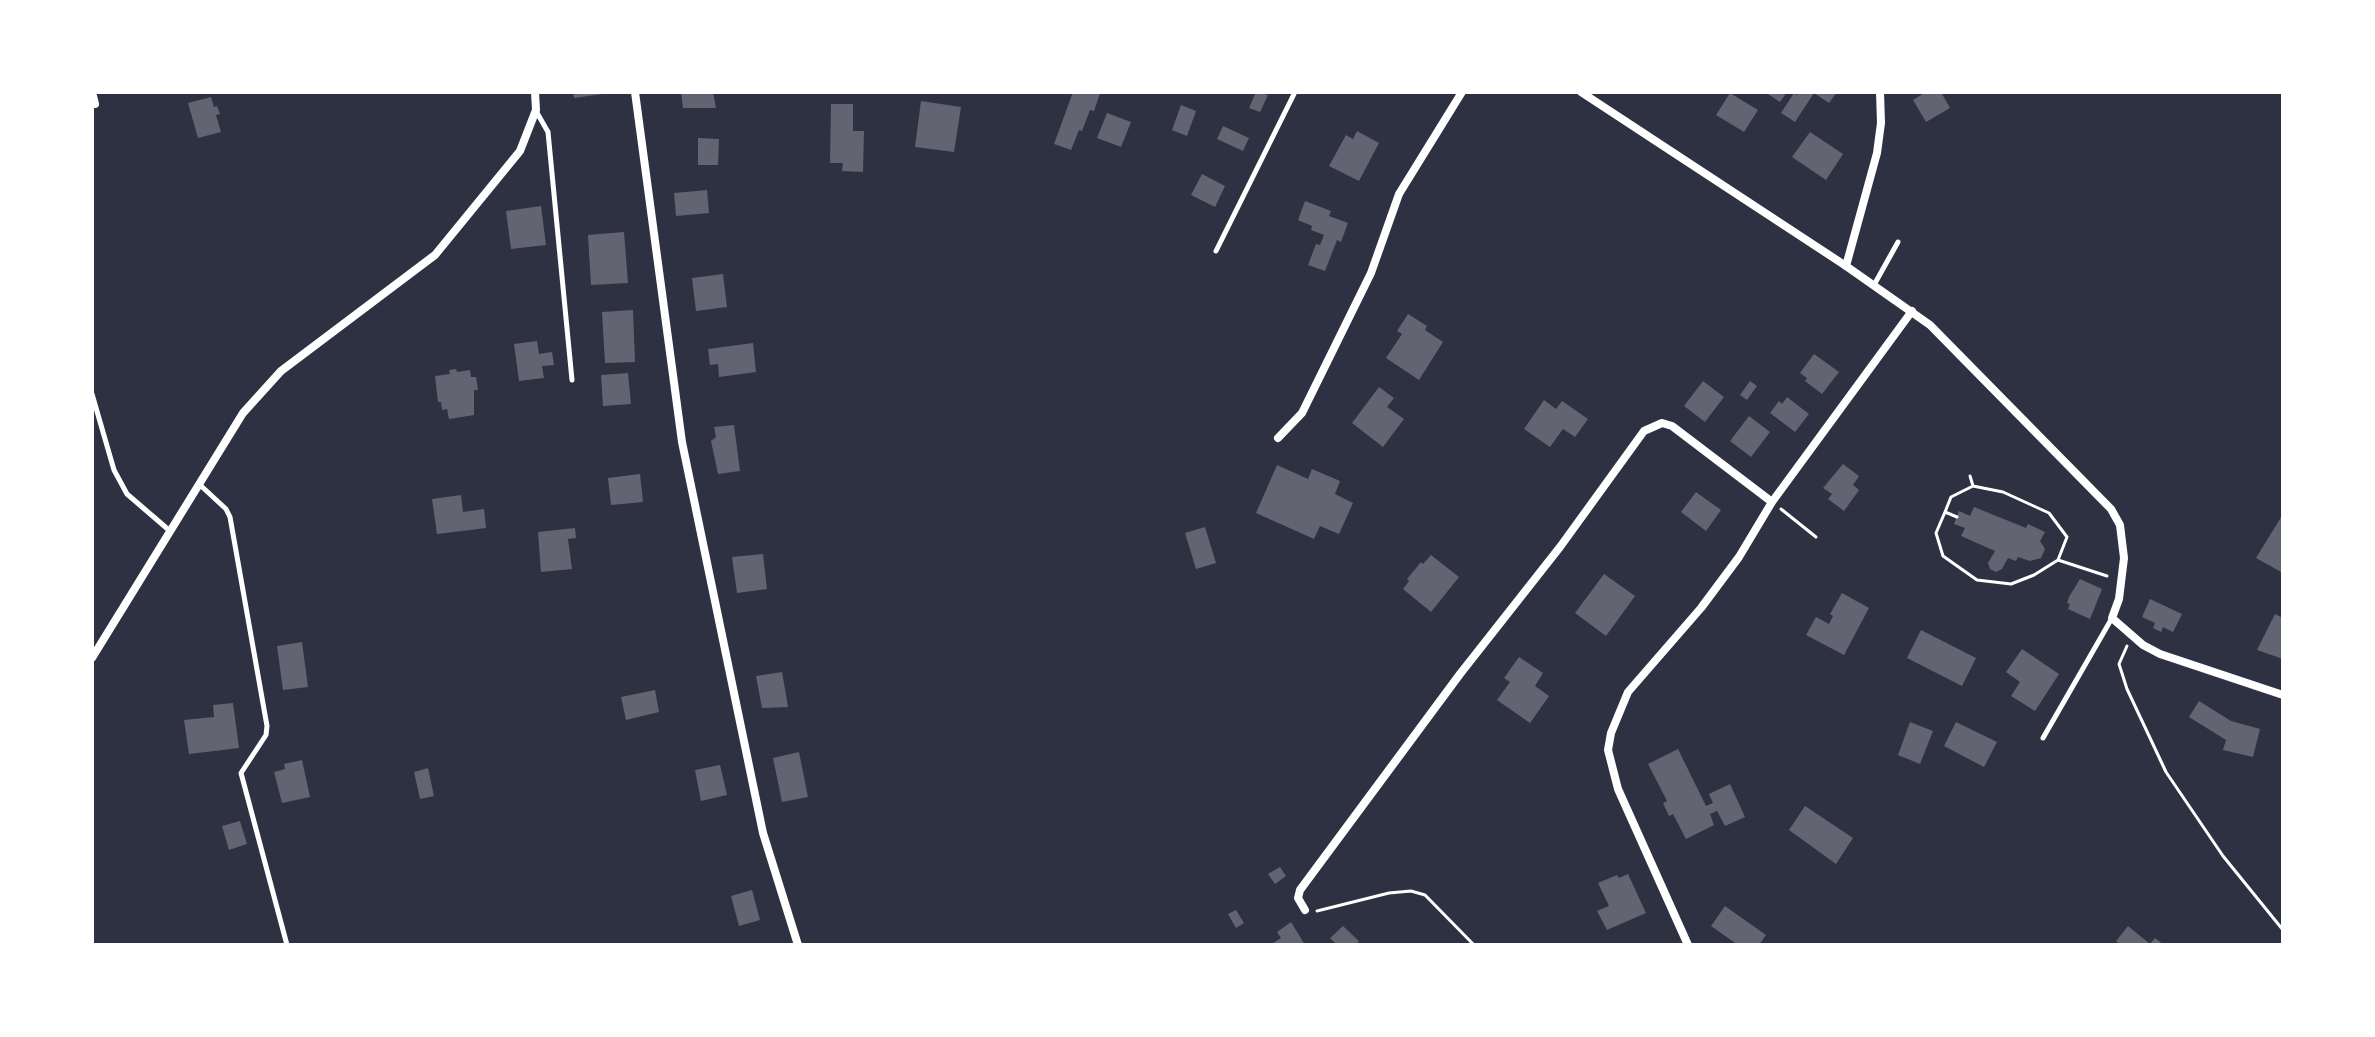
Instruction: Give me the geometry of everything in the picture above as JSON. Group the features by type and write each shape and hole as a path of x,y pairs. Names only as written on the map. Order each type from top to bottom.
{"street":[{"path":"92,92 95,104"},
{"path":"92,658 243,413 281,371 435,255 520,151 536,110 535,92"},
{"path":"635,92 682,442 763,833 798,945"},
{"path":"1278,438 1302,413 1371,273 1399,194 1462,92"},
{"path":"1581,92 1912,311 2015,409 2111,509 2120,525 2124,543 2122,581 2112,618 2160,654 2283,695"},
{"path":"1846,266 1877,153 1881,123 1880,92"},
{"path":"1688,945 1618,789 1608,750 1611,733 1628,692 1701,608 1739,557 1772,502 1912,311"},
{"path":"1305,910 1298,898 1300,890 1644,431 1662,423 1672,426 1772,502"}],"lane":[{"path":"1216,251 1295,92"},
{"path":"536,110 548,132 572,380"},
{"path":"1874,285 1898,242"},
{"path":"92,394 114,470 127,494 170,532"},
{"path":"199,484 226,509 230,517 267,726 266,735 241,773 287,945"},
{"path":"2043,738 2112,618"}],"path":[{"path":"1970,476 1973,486"},
{"path":"1973,486 2003,492 2049,513 2067,537 2058,560 2034,575 2011,584 1977,580 1943,556 1936,533 1945,512 1951,497 1973,486"},
{"path":"1772,502 1816,537"},
{"path":"1945,512 1957,517"},
{"path":"2058,560 2122,581"},
{"path":"2133,636 2119,664 2127,689 2166,772 2223,856 2283,930"},
{"path":"1305,910 1327,909 1389,893 1411,891 1425,895 1474,945"}],"building":[{"path":"573,92 602,92 602,94 574,98"},
{"path":"681,92 713,92 716,108 683,108"},
{"path":"1073,92 1100,93 1094,111 1090,110 1071,150 1054,144"},
{"path":"1256,92 1268,95 1260,112 1249,108"},
{"path":"1765,92 1787,92 1780,102"},
{"path":"1800,92 1837,92 1829,103 1814,93 1795,122 1781,113 1794,93 1797,95"},
{"path":"1926,92 1941,92 1950,108 1926,122 1913,100"},
{"path":"1730,93 1758,110 1744,132 1716,115"},
{"path":"211,97 220,114 216,115 221,132 198,138 188,103"},
{"path":"921,101 961,107 954,152 915,147"},
{"path":"831,104 853,104 853,131 864,131 863,172 842,171 843,163 830,163"},
{"path":"1181,105 1196,111 1187,136 1172,130"},
{"path":"1107,113 1131,122 1121,147 1097,138"},
{"path":"1223,126 1249,138 1243,151 1217,139"},
{"path":"1357,131 1379,143 1359,181 1329,166 1346,135 1353,139"},
{"path":"1810,132 1843,154 1826,180 1792,157"},
{"path":"698,138 719,139 718,165 698,165"},
{"path":"1202,174 1225,186 1215,207 1191,195"},
{"path":"707,190 709,213 676,216 674,193"},
{"path":"1305,201 1331,211 1329,216 1348,223 1341,242 1337,240 1325,271 1308,265 1316,244 1320,245 1324,235 1298,220"},
{"path":"541,206 546,245 511,249 506,211"},
{"path":"624,232 628,283 591,285 588,235"},
{"path":"723,274 727,307 696,311 692,278"},
{"path":"633,310 635,362 605,363 602,312"},
{"path":"1408,314 1427,326 1425,330 1443,342 1419,380 1386,358 1402,334 1397,331"},
{"path":"537,341 539,354 552,352 554,365 542,366 544,378 519,381 514,344"},
{"path":"753,343 756,372 719,377 718,364 710,365 708,349"},
{"path":"1814,354 1839,372 1822,394 1800,373"},
{"path":"456,369 457,372 470,370 471,377 476,377 478,390 474,390 474,415 449,419 447,409 442,410 441,402 438,402 435,376 450,374 449,370"},
{"path":"628,373 631,404 603,406 601,375"},
{"path":"1703,381 1724,397 1705,422 1684,406"},
{"path":"1750,381 1757,386 1747,400 1740,395"},
{"path":"1379,387 1394,398 1387,407 1404,419 1383,447 1352,423"},
{"path":"1787,397 1809,414 1795,432 1770,413 1779,401 1782,404"},
{"path":"1544,400 1556,409 1562,401 1588,419 1575,437 1563,429 1550,447 1524,429"},
{"path":"1749,416 1770,432 1751,457 1730,441"},
{"path":"734,425 740,471 718,474 711,441 716,437 714,427"},
{"path":"1843,464 1859,476 1853,485 1859,490 1844,511 1828,499 1832,494 1823,488"},
{"path":"1277,465 1308,479 1312,469 1340,481 1335,494 1353,503 1339,534 1320,526 1314,539 1256,513"},
{"path":"640,474 643,502 611,505 608,478"},
{"path":"1696,492 1721,510 1706,531 1681,512"},
{"path":"461,495 463,512 484,509 486,528 437,534 432,499"},
{"path":"1974,507 2026,528 2028,524 2045,532 2040,541 2045,549 2041,558 2030,561 2018,557 2016,561 2008,558 2002,569 1996,572 1990,569 1988,563 1995,551 1961,536 1965,528 1954,524 1959,511 1970,516"},
{"path":"2283,514 2283,573 2256,558"},
{"path":"1205,527 1216,563 1196,569 1185,533"},
{"path":"575,528 576,538 568,539 572,569 541,572 538,532"},
{"path":"763,554 767,589 737,593 732,557"},
{"path":"1431,555 1459,577 1431,612 1403,589 1421,562 1423,564"},
{"path":"1604,574 1635,596 1606,636 1575,613"},
{"path":"2080,579 2102,589 2090,619 2068,609 2069,597"},
{"path":"1842,593 1869,608 1844,655 1806,635 1816,617 1829,624 1833,616 1830,614"},
{"path":"2150,599 2182,614 2173,632 2163,627 2161,632 2153,628 2155,623 2142,617"},
{"path":"2275,614 2283,618 2283,659 2257,650"},
{"path":"1921,630 1976,658 1962,686 1907,658"},
{"path":"302,642 308,687 283,690 277,646"},
{"path":"2022,649 2059,674 2035,711 2011,696 2020,682 2006,672"},
{"path":"1519,657 1543,673 1535,686 1549,696 1530,723 1497,700 1510,682 1504,678"},
{"path":"782,672 788,707 762,708 756,676"},
{"path":"655,690 659,712 626,720 621,697"},
{"path":"2199,701 2231,721 2260,729 2253,757 2223,750 2226,740 2189,717"},
{"path":"233,703 239,748 189,754 184,720 214,717 213,705"},
{"path":"1910,722 1933,731 1920,764 1898,755"},
{"path":"1956,722 1997,742 1984,767 1944,746"},
{"path":"1678,749 1706,806 1713,803 1709,794 1730,784 1745,817 1725,826 1717,811 1710,814 1714,825 1686,839 1673,814 1669,816 1663,803 1667,801 1648,764"},
{"path":"799,752 808,797 782,802 773,758"},
{"path":"302,760 310,797 282,803 274,772 285,769 284,764"},
{"path":"720,765 727,795 701,801 695,770"},
{"path":"428,768 434,796 420,799 414,772"},
{"path":"1805,806 1853,838 1836,864 1789,830"},
{"path":"240,821 247,844 229,850 222,826"},
{"path":"1280,867 1286,876 1275,884 1268,874"},
{"path":"1628,874 1646,913 1607,930 1597,911 1609,906 1598,883"},
{"path":"752,890 760,920 739,926 731,896"},
{"path":"1725,906 1766,935 1759,945 1738,945 1711,926"},
{"path":"1236,910 1244,923 1236,928 1228,914"},
{"path":"1291,922 1305,945 1270,945 1281,938 1277,932"},
{"path":"1343,926 1359,941 1355,945 1337,945 1330,938"},
{"path":"2128,926 2150,944 2155,938 2164,945 2121,945 2116,941"}]}
